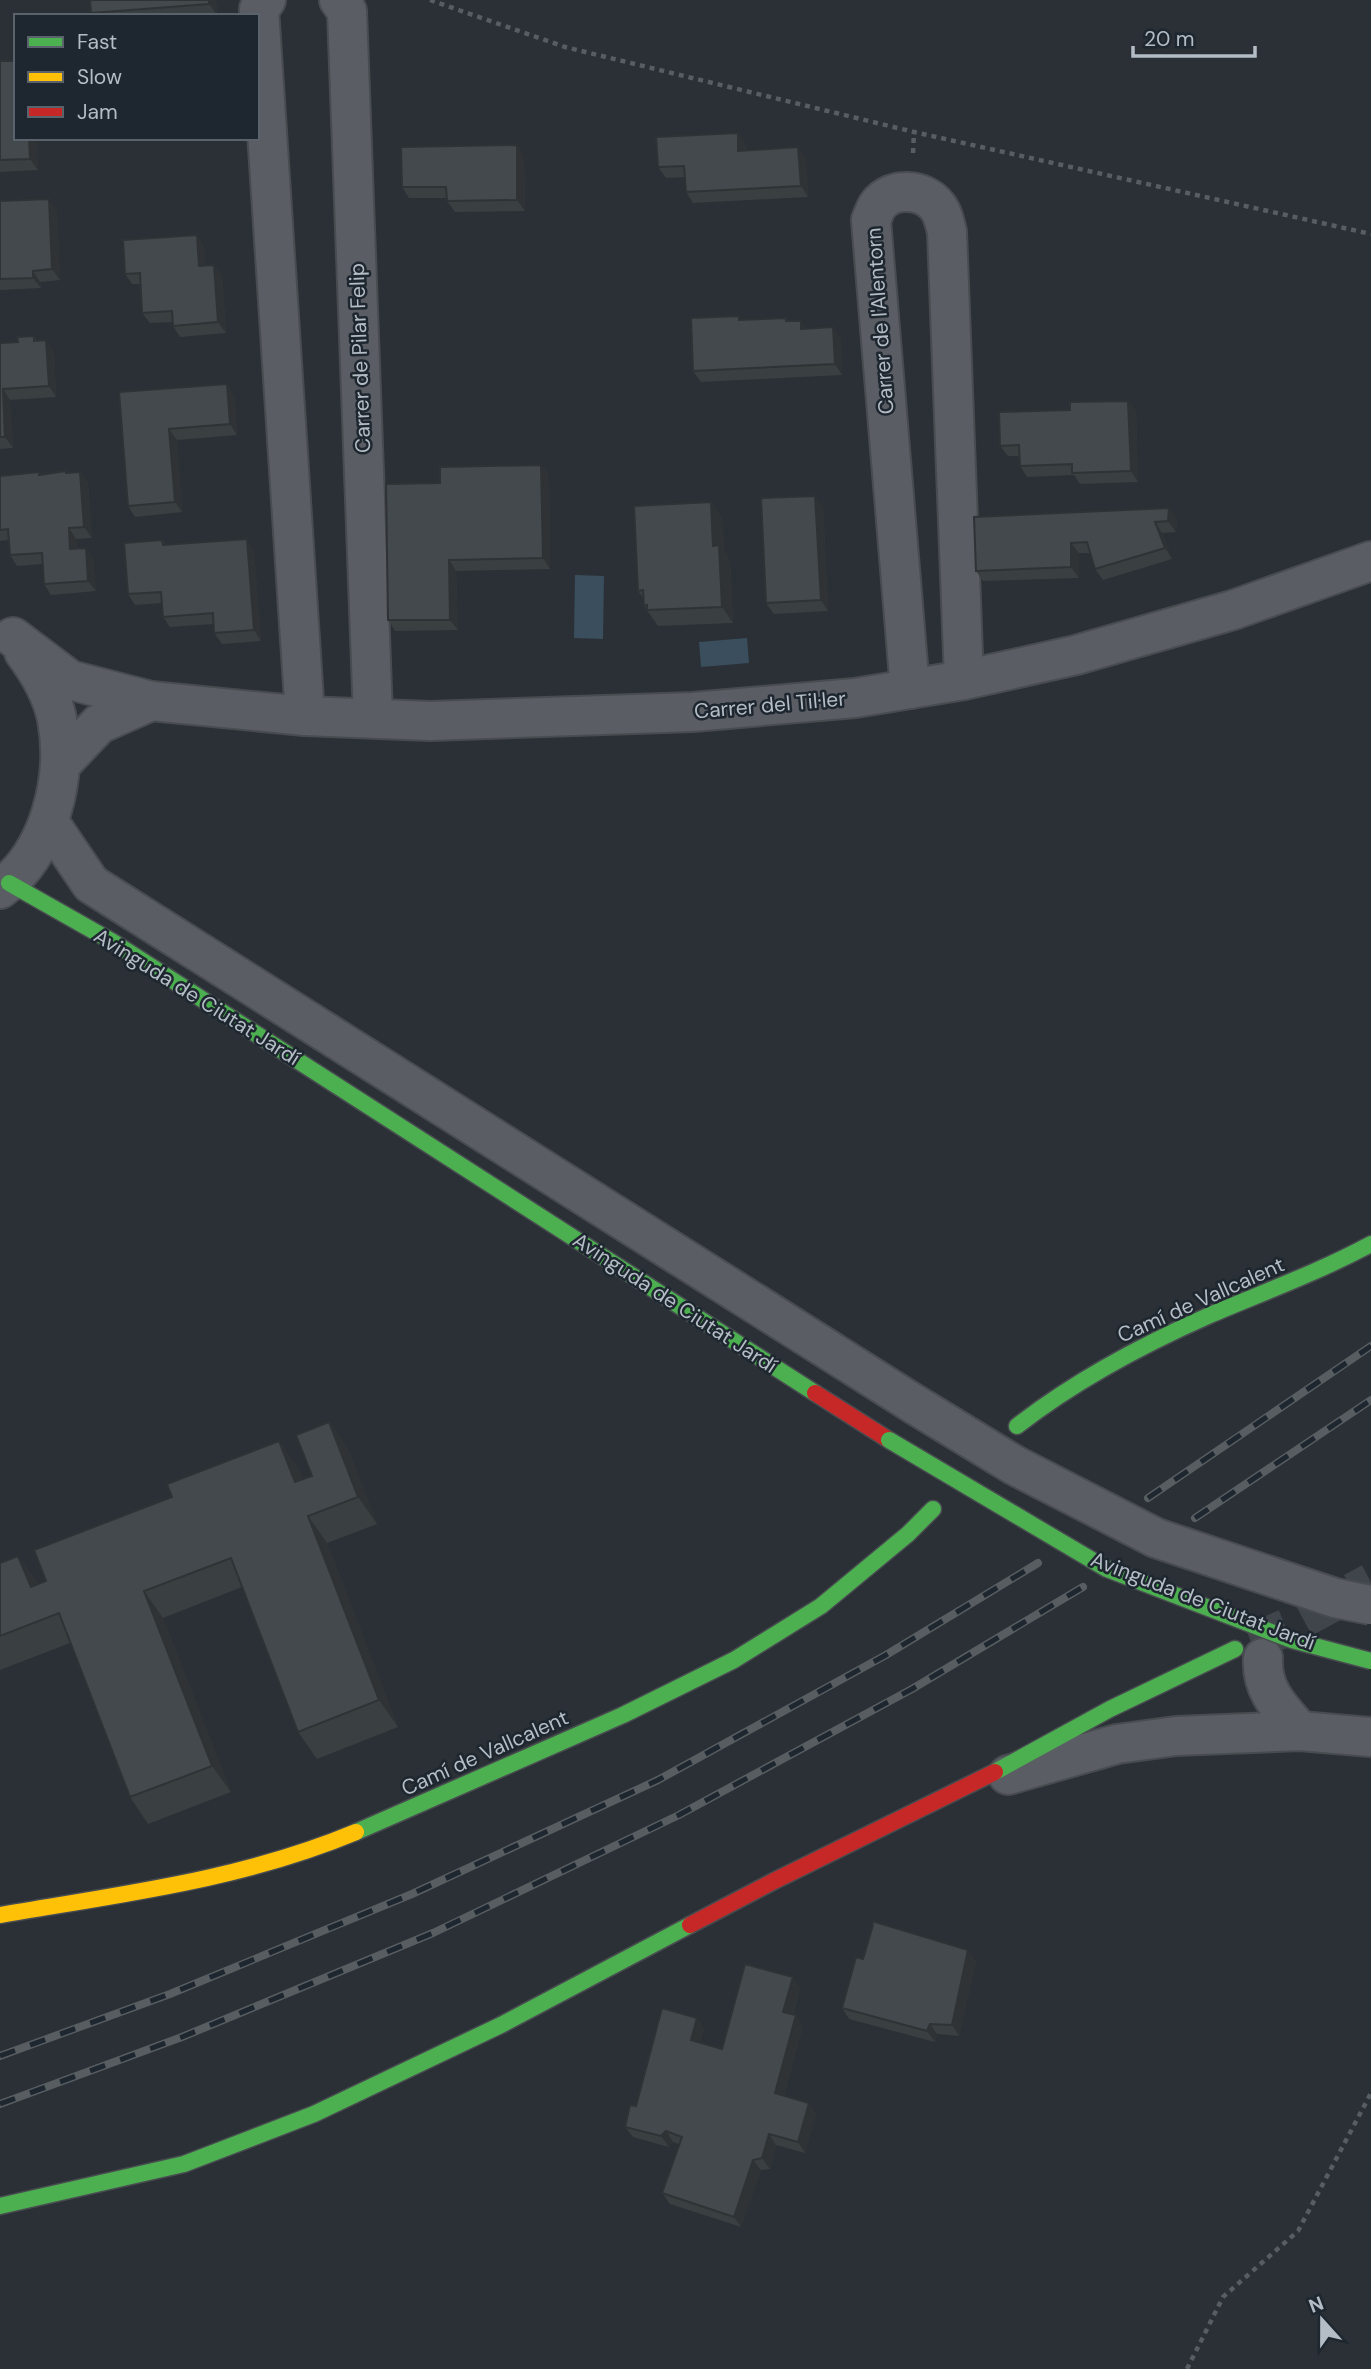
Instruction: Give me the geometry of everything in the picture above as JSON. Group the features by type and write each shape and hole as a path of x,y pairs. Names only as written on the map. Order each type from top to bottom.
{"street":[{"path":"265,0 259,9 305,716"},
{"name":"Carrer de Pilar Felip","path":"339,0 347,11 373,717"},
{"name":"Carrer de l'Alentorn","path":"910,689 871,220 878,205 887,197 910,191 926,196 939,207 947,232 964,680"},
{"name":"Carrer del Til·ler","path":"7,632 70,680 151,701 305,716 430,721 694,712 855,698 964,680 1076,655 1233,610 1371,561"},
{"path":"5,886 32,854 49,822 61,764 57,718 40,674 7,632"},
{"name":"Carrer del Til·ler","path":"61,764 99,724 151,701"},
{"name":"Avinguda de Ciutat Jardí","path":"49,822 91,884 1014,1465 1156,1538 1335,1598 1371,1605"},
{"name":"Avinguda de Ciutat Jardí","path":"5,886 113,942 889,1440 1107,1569 1292,1640 1371,1661"},
{"name":"Camí de Vallcalent","path":"1017,1426 1041,1406 1187,1325 1345,1259 1371,1244"},
{"name":"Camí de Vallcalent","path":"0,1915 212,1880 333,1842 443,1796 623,1715 734,1660 821,1606 908,1534 933,1509"},
{"path":"0,2206 184,2164 314,2114 501,2025 774,1881 970,1786 1110,1709 1249,1653 1279,1707 1300,1731"},
{"path":"970,1786 1117,1744 1176,1736 1300,1731 1371,1737"}],"path":[{"path":"430,0 565,47 914,132 1371,234"},
{"path":"1187,2369 1223,2297 1298,2231 1371,2093"}],"water":[{"path":"575,575 604,576 603,639 574,638"},
{"path":"747,638 749,663 701,667 699,642"}],"building":[{"path":"90,0 209,0 209,4 91,13"},
{"path":"0,61 14,61 14,140 29,140 30,159 0,160"},
{"path":"738,133 738,151 798,147 801,186 686,192 684,166 658,167 656,137"},
{"path":"517,145 517,200 447,201 446,187 402,187 401,147"},
{"path":"49,199 52,269 33,271 33,278 0,279 0,201"},
{"path":"197,235 199,266 214,265 218,322 173,326 172,311 142,313 140,273 125,274 123,240"},
{"path":"739,316 739,320 786,318 786,321 801,321 801,329 833,327 835,364 693,371 691,318"},
{"path":"34,336 34,341 46,340 49,386 3,389 5,437 0,437 0,343 18,342 17,337"},
{"path":"227,384 230,424 169,429 175,502 128,506 119,392"},
{"path":"1128,401 1131,471 1072,473 1072,464 1020,466 1019,445 1000,446 999,412 1070,410 1070,402"},
{"path":"541,465 543,558 449,560 450,620 388,620 386,484 440,483 440,467"},
{"path":"80,472 84,527 69,528 70,549 86,548 88,581 44,584 42,553 10,555 8,529 0,530 0,476"},
{"path":"815,496 821,600 766,603 761,498"},
{"path":"711,502 713,546 719,545 722,607 647,610 647,605 644,606 643,590 638,591 634,506"},
{"path":"1169,508 1168,521 1155,522 1165,548 1095,569 1087,542 1071,543 1071,567 976,571 974,517"},
{"path":"247,539 254,630 214,633 213,613 163,617 161,592 128,594 124,543 162,540 163,545"},
{"path":"329,1422 358,1497 308,1516 379,1700 298,1732 231,1558 144,1591 212,1766 130,1797 59,1613 0,1636 0,1563 18,1556 31,1587 46,1581 34,1550 172,1497 167,1484 279,1441 295,1482 312,1476 296,1435"},
{"path":"872,1921 968,1950 952,2025 930,2024 927,2031 842,2008 856,1957 863,1959"},
{"path":"745,1964 793,1977 783,2012 796,2015 775,2093 809,2103 798,2142 769,2134 762,2158 753,2160 734,2217 662,2193 682,2137 666,2131 661,2136 625,2127 630,2105 636,2106 662,2008 697,2018 691,2040 722,2049"}],"tunnel":[{"path":"1251,1642 1286,1628 1371,1582"}],"railway":[{"path":"1148,1498 1371,1346"},
{"path":"1195,1518 1371,1400"},
{"path":"0,2056 170,1994 412,1894 658,1780 886,1655 1038,1563"},
{"path":"0,2104 182,2037 433,1933 679,1815 912,1689 1083,1587"}],"traffic: fast":[{"path":"9,883 113,942 815,1393"},
{"path":"1017,1426 1062,1393 1135,1351 1185,1326 1311,1273 1371,1244"},
{"path":"889,1440 1107,1569 1292,1640 1371,1661"},
{"path":"356,1832 623,1715 734,1660 821,1606 908,1534 933,1509"},
{"path":"995,1772 1110,1709 1235,1649"},
{"path":"0,2206 184,2164 314,2114 501,2025 690,1925"}],"traffic: slow":[{"path":"0,1915 225,1874 313,1848 356,1832"}],"traffic: jam":[{"path":"815,1393 889,1440"},
{"path":"690,1925 995,1772"}]}
